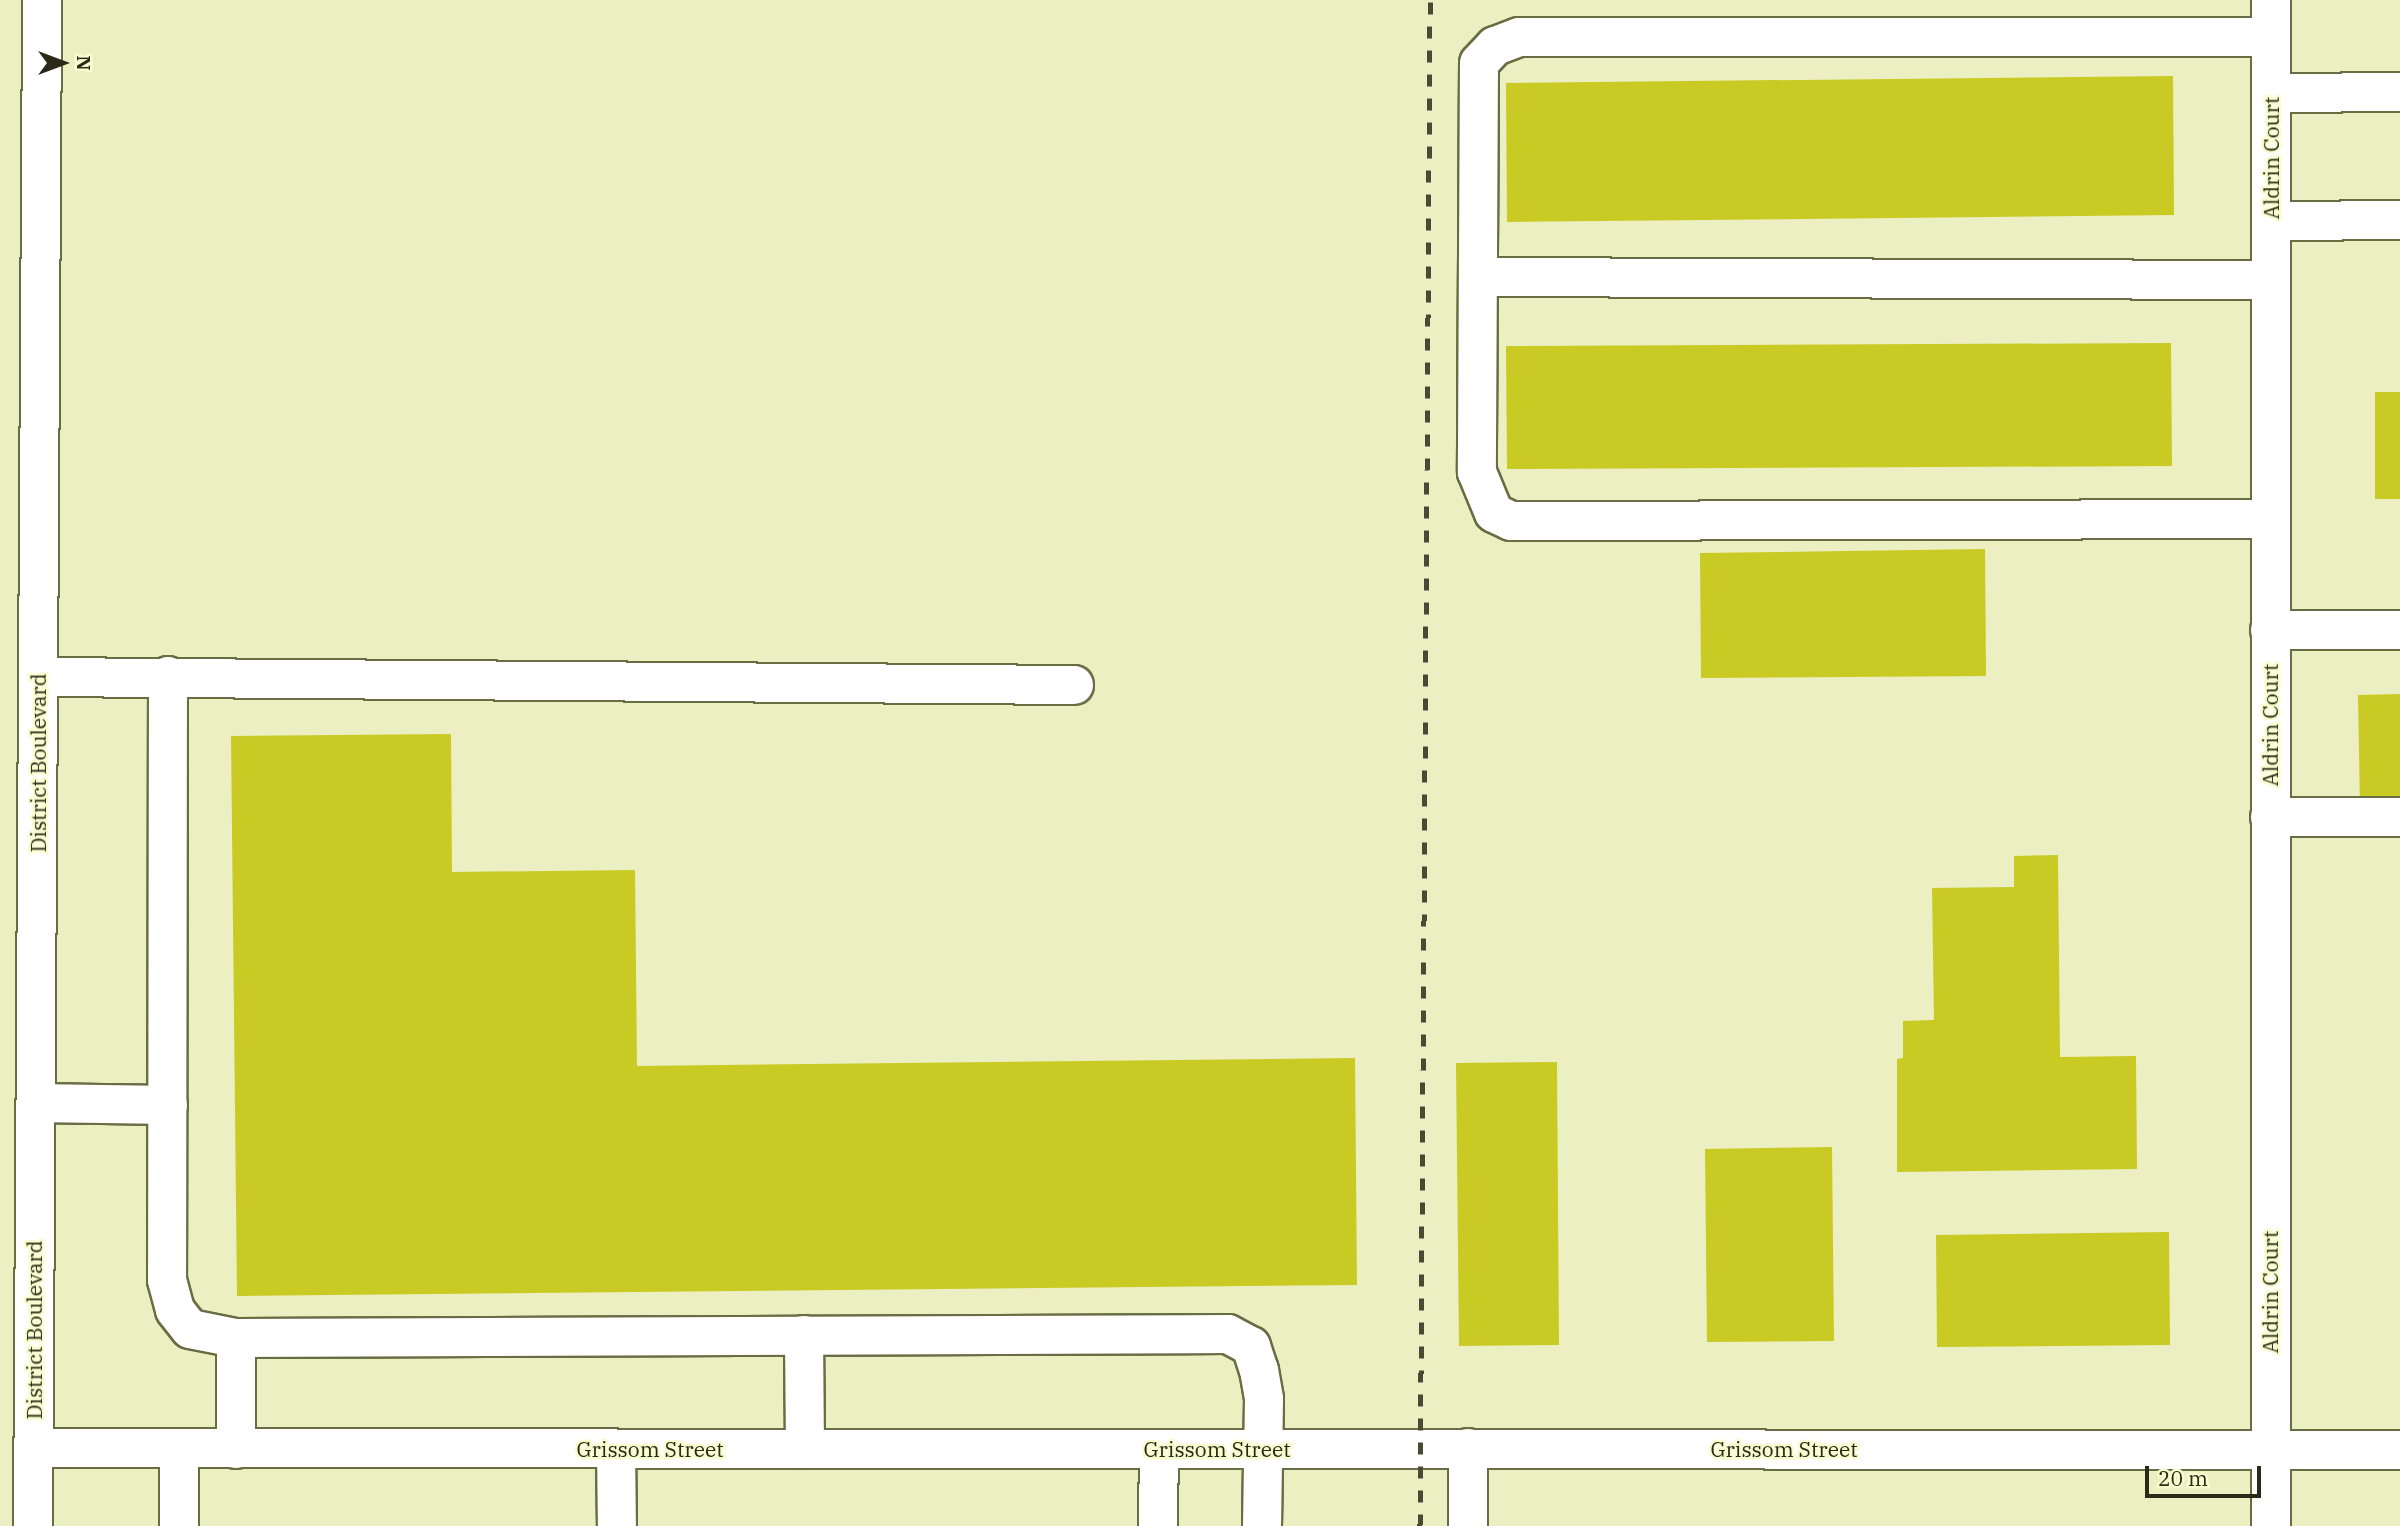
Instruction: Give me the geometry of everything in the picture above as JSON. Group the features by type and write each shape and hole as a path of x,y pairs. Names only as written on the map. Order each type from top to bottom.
{"street":[{"name":"District Boulevard","path":"33,1526 42,0"},
{"path":"2271,18 1519,37 1495,46 1479,63 1477,472 1494,513 1511,521 2271,519"},
{"name":"Aldrin Court","path":"2271,18 2271,1526"},
{"path":"2271,93 2400,92"},
{"path":"2271,220 2400,220"},
{"path":"1478,277 2271,280"},
{"path":"2270,630 2400,630"},
{"path":"168,676 167,1280 175,1310 190,1329 236,1338 1228,1334 1251,1346 1259,1370 1264,1399 1262,1526"},
{"path":"38,677 1074,685"},
{"path":"2270,817 2400,817"},
{"path":"36,1103 168,1105"},
{"path":"804,1335 805,1449"},
{"path":"236,1338 236,1449"},
{"name":"Grissom Street","path":"34,1448 2400,1450"},
{"path":"179,1448 179,1526"},
{"path":"1468,1448 1468,1526"},
{"path":"616,1449 617,1526"},
{"path":"1158,1526 1159,1449"}],"building":[{"path":"2173,76 2174,215 1507,222 1506,83"},
{"path":"2171,343 2172,466 1507,469 1506,346"},
{"path":"2375,392 2400,392 2400,499 2375,499"},
{"path":"1985,549 1986,676 1701,678 1700,553"},
{"path":"2400,694 2400,808 2360,808 2358,695"},
{"path":"451,734 452,872 635,870 637,1066 1355,1058 1357,1285 237,1296 231,736"},
{"path":"2058,855 2060,1057 2136,1056 2137,1169 1897,1172 1897,1059 1903,1058 1903,1021 1934,1020 1932,888 2014,887 2014,856"},
{"path":"1557,1062 1559,1345 1459,1346 1456,1063"},
{"path":"1832,1147 1834,1341 1707,1342 1705,1149"},
{"path":"2169,1232 2170,1345 1937,1347 1936,1235"}],"railway":[{"path":"1420,1526 1430,0"}]}
